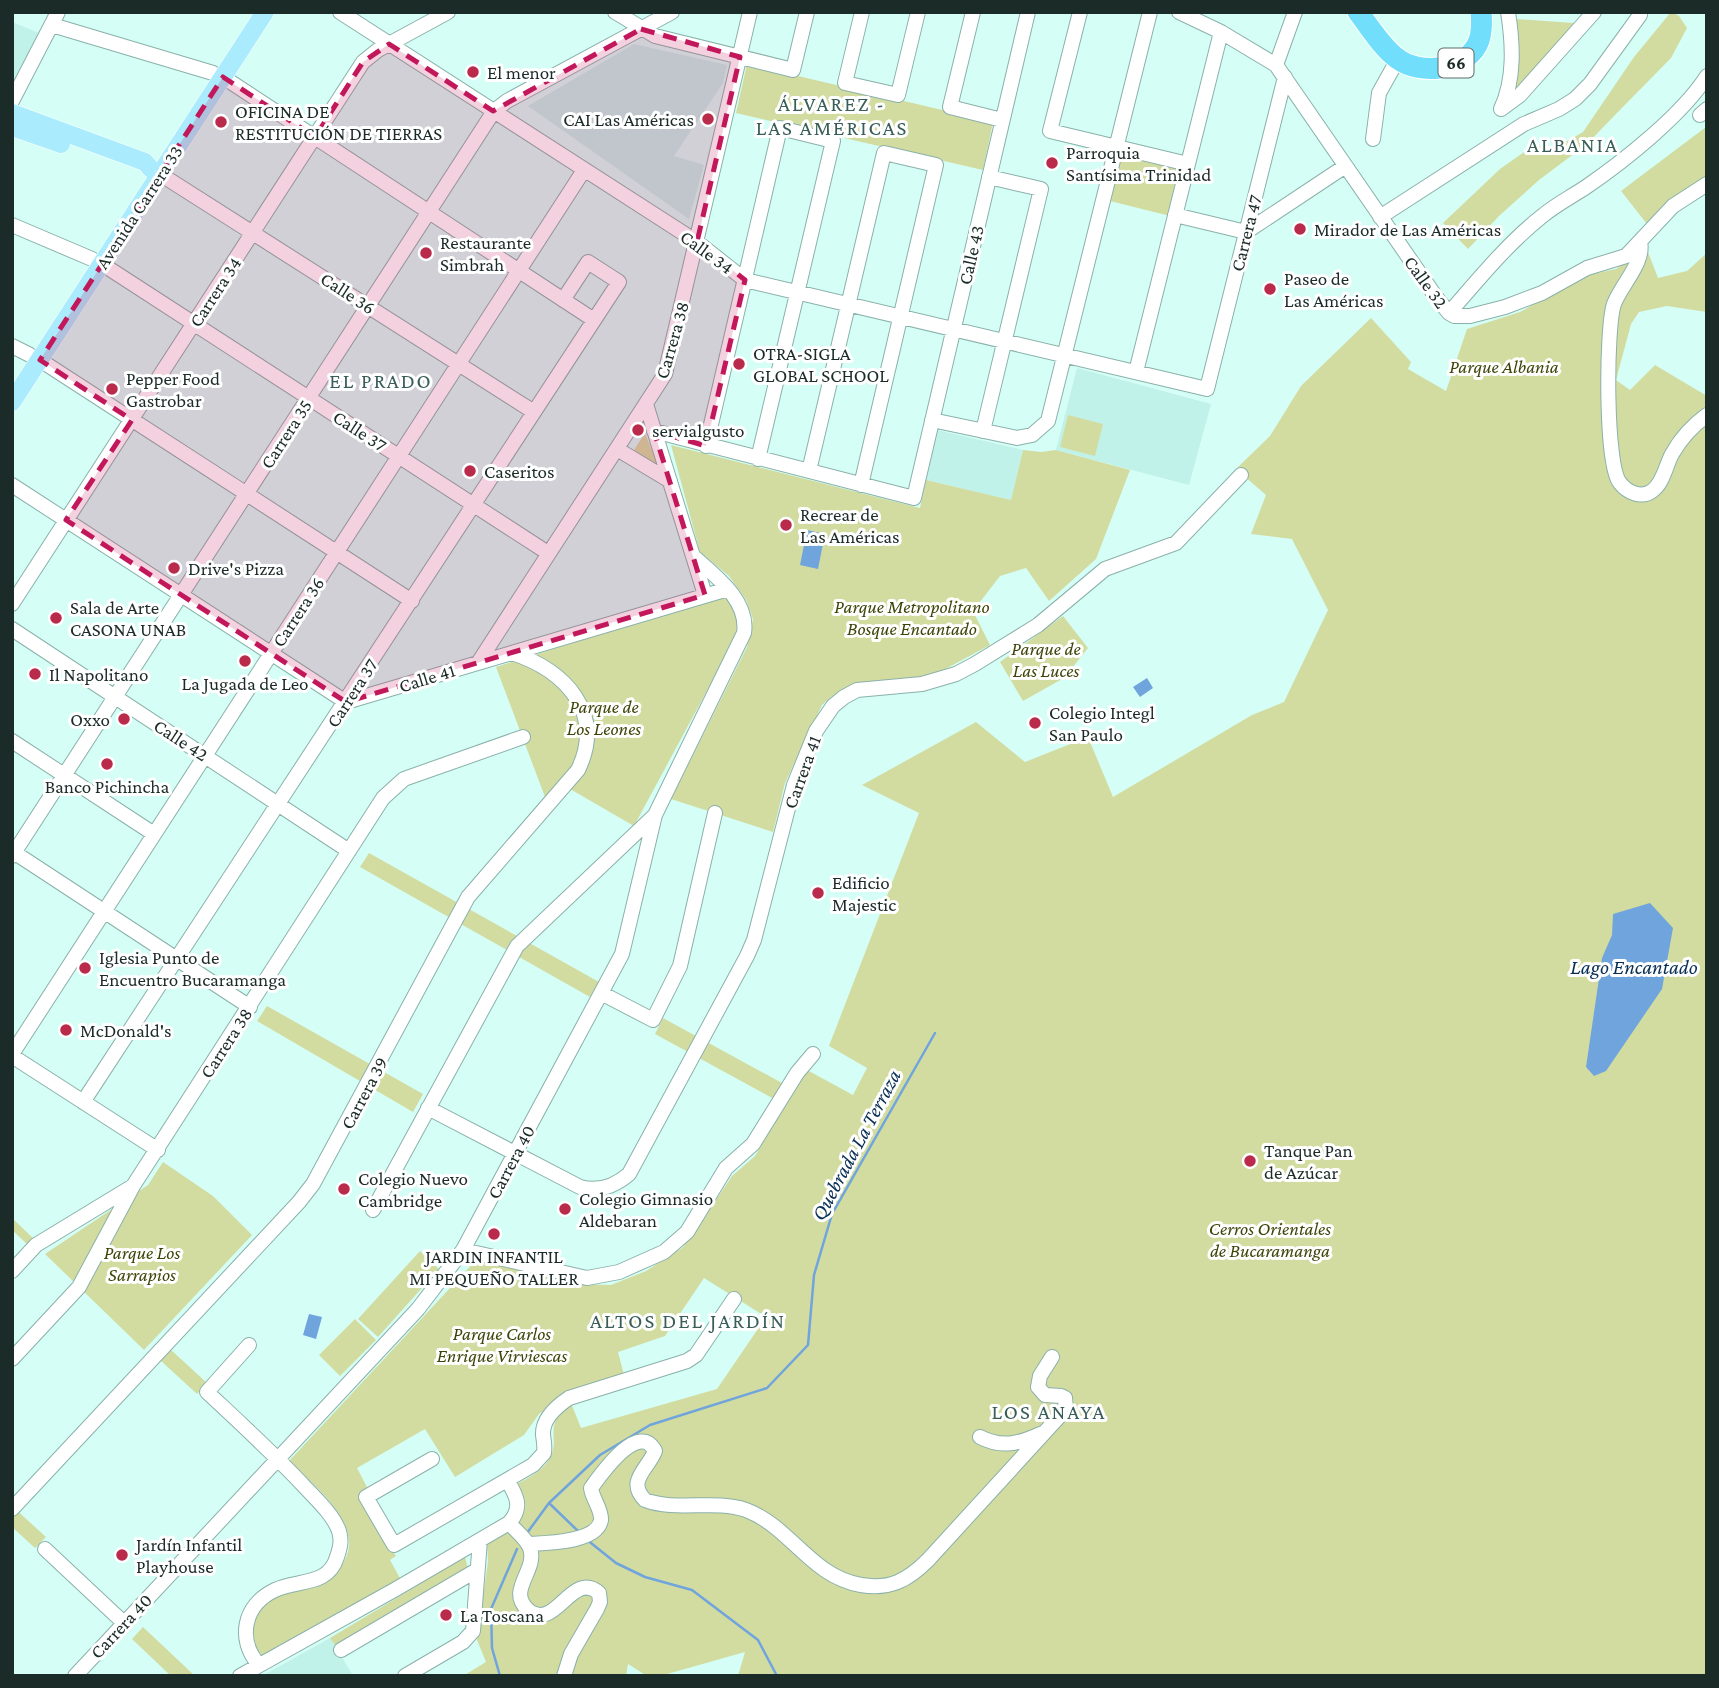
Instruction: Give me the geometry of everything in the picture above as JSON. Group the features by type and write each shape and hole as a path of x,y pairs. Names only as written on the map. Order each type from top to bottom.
{"highway":[{"path":"1358,12 1398,58"},
{"name":"66","path":"1398,58 1408,64 1428,68 1445,67 1462,60 1477,45 1481,34 1481,12"}],"main road":[{"name":"Avenida Carrera 33","path":"12,402 35,358 218,75 253,12"},
{"name":"Avenida Carrera 33","path":"218,75 265,12"},
{"path":"12,113 145,162 156,171"},
{"path":"12,127 139,172 156,171"},
{"name":"Avenida Carrera 33","path":"12,382 35,358"}],"street":[{"name":"Calle 34","path":"340,12 697,242 745,280 1207,389"},
{"name":"Carrera 34","path":"12,604 363,62 389,44 448,12"},
{"path":"615,12 655,36 793,70 807,12"},
{"name":"Carrera 35","path":"13,853 494,111 507,101 671,12"},
{"name":"Carrera 38","path":"478,663 665,374 750,12"},
{"path":"862,12 845,83 898,95 918,12"},
{"path":"973,12 950,107 1002,120"},
{"name":"Calle 43","path":"861,485 914,498 1028,12"},
{"path":"1080,12 1050,131 1188,164"},
{"path":"932,420 1017,438 1032,435 1048,421 1150,12"},
{"name":"Calle 32","path":"1179,12 1221,32 1280,71 1344,167 1449,313 1470,316 1528,299 1587,268 1626,256 1640,242"},
{"name":"Carrera 47","path":"1207,389 1246,232 1295,12"},
{"path":"1508,12 1512,51 1507,97 1501,109 1512,102 1559,53 1594,12"},
{"path":"1380,217 1524,124 1567,105 1590,84 1640,15"},
{"path":"12,101 55,18 218,75 594,320"},
{"path":"1136,372 1221,32"},
{"path":"1373,139 1379,93 1398,58"},
{"path":"1449,313 1524,231 1543,214 1598,178 1644,141 1689,102 1707,76"},
{"path":"706,446 780,128 833,141 758,459"},
{"path":"654,431 861,485 936,165 884,153 809,471"},
{"path":"1175,215 1246,232 1344,167"},
{"name":"Carrera 36","path":"12,1055 584,170"},
{"name":"Calle 36","path":"156,171 534,412"},
{"path":"983,431 1041,189 989,177"},
{"path":"1707,184 1679,202 1640,242 1641,254 1614,305 1610,327 1610,450 1613,470 1622,485 1638,495 1651,492 1663,476 1681,438 1707,415"},
{"path":"1679,202 1707,193"},
{"name":"Calle 37","path":"12,225 97,262 548,553"},
{"name":"Carrera 37","path":"83,1102 619,282 588,262 564,300"},
{"path":"12,346 35,358 412,601"},
{"path":"646,404 705,595"},
{"path":"617,449 670,481"},
{"name":"Carrera 41","path":"515,1154 588,1189 610,1187 629,1174 754,940 794,785 816,731 833,706 857,690 922,684 956,674 1038,625 1105,569 1176,544 1241,475"},
{"path":"12,485 346,702"},
{"name":"Carrera 40","path":"75,1676 418,1309 463,1250 601,993 626,941 655,815 742,639 744,620 729,589 693,556"},
{"name":"Calle 41","path":"346,702 729,589"},
{"name":"Calle 42","path":"12,629 349,851"},
{"name":"Carrera 39","path":"12,1509 313,1184 468,897 479,881 578,770 585,757 587,737 584,717 576,697 563,681 547,668 512,653"},
{"name":"Carrera 38","path":"12,1271 36,1245 133,1186 383,797 404,779 523,737"},
{"path":"12,741 155,834"},
{"path":"601,993 653,1020 680,967 715,813"},
{"path":"373,1210 517,946 655,815"},
{"path":"13,853 250,1007"},
{"path":"463,1250 587,1278 619,1272 645,1262 677,1243 687,1232 726,1168 753,1144 797,1073 813,1054"},
{"path":"12,1055 158,1150"},
{"path":"428,1108 515,1154"},
{"path":"12,1359 79,1287 133,1186"},
{"path":"432,1460 366,1497 394,1545 533,1465 544,1452 544,1426 559,1405 569,1398 687,1361 696,1355 734,1299"},
{"path":"248,1345 206,1392 279,1459 335,1523 340,1548 336,1563 318,1579 273,1591 256,1605 246,1622 244,1633 246,1645 259,1665"},
{"path":"528,1545 583,1536 601,1521 591,1488 631,1443 643,1441 655,1451 638,1479 638,1491 645,1500 662,1504 733,1507 745,1510 769,1524 838,1579 869,1586 886,1586 911,1577 1067,1407 1065,1398 1045,1395 1038,1387 1040,1376 1052,1357"},
{"path":"979,1437 999,1444 1009,1444 1045,1432"},
{"path":"240,1676 509,1523 517,1510 518,1501 507,1480"},
{"path":"509,1523 528,1545 531,1555 519,1592 522,1603 532,1613 543,1615 552,1611 583,1588 593,1588 599,1593 597,1609 571,1654 564,1676"},
{"path":"405,1676 469,1637 473,1631 480,1540"},
{"path":"45,1549 124,1623"},
{"path":"341,1650 477,1570"}],"highlighted area":[{"path":"641,29 740,57 697,242 745,280 706,446 654,431 705,595 346,702 66,520 132,420 40,360 223,77 315,137 363,62 389,44 493,111"}],"shaded area":[{"path":"12,22 39,33 12,87"},
{"path":"634,44 727,65 723,83 674,156 704,165 689,219 528,106"},
{"path":"1077,368 1211,404 1189,485 1056,450"},
{"path":"937,430 1023,450 1011,500 926,480"},
{"path":"330,1638 352,1674 262,1676"}],"green space":[{"path":"1671,12 1679,16 1687,28 1671,58 1587,144 1539,180 1468,249 1443,223 1500,169 1534,145 1555,148 1583,132 1634,57"},
{"path":"1517,19 1574,23 1513,93 1517,57"},
{"path":"747,64 993,122 983,170 736,113"},
{"path":"1706,127 1707,177 1659,210 1647,224 1621,191"},
{"path":"1120,156 1181,170 1170,216 1110,201"},
{"name":"Cerros Orientales de Bucaramanga","path":"1646,247 1658,278 1687,271 1707,253 1707,312 1667,306 1639,312 1631,324 1616,380 1630,390 1655,365 1707,396 1707,1676 738,1676 745,1652 660,1676 647,1676 628,1664 626,1676 463,1676 486,1662 477,1640 488,1561 487,1542 520,1519 525,1504 517,1484 538,1472 548,1461 554,1446 556,1420 562,1412 571,1403 581,1428 717,1389 766,1317 704,1278 665,1336 618,1352 624,1375 564,1395 539,1414 524,1435 455,1477 425,1429 357,1468 368,1489 359,1495 396,1556 390,1560 401,1580 264,1659 248,1634 259,1610 277,1596 324,1583 341,1566 348,1551 349,1537 335,1508 289,1461 477,1259 575,1284 611,1285 646,1271 682,1248 732,1176 755,1156 807,1070 853,1095 867,1068 829,1046 919,813 862,785 976,722 1025,762 1088,737 1113,797 1252,715 1284,702 1328,610 1292,539 1251,534 1266,495 1236,469 1270,436 1301,386 1371,318 1411,362 1408,369 1446,391 1467,329 1520,312 1584,276 1616,269"},
{"path":"1068,415 1103,424 1095,456 1060,447"},
{"path":"645,433 658,466 634,450"},
{"name":"Parque Metropolitano Bosque Encantado","path":"671,445 920,508 926,480 1011,500 1023,450 1056,450 1130,470 1096,559 1049,601 1026,568 1000,576 973,611 990,645 936,674 842,690 822,705 785,783 773,832 671,799 747,647 753,619 746,600 729,576 700,552"},
{"name":"Parque de Los Leones","path":"726,594 738,614 738,633 634,826 558,782 545,797 496,667"},
{"name":"Parque de Las Luces","path":"1063,616 1088,648 1064,678 1023,701 1000,662"},
{"path":"369,853 599,982 590,997 360,867"},
{"path":"267,1006 423,1094 413,1112 257,1021"},
{"path":"663,1018 782,1083 774,1099 655,1034"},
{"name":"Parque Los Sarrapios","path":"163,1162 213,1196 252,1235 144,1350 45,1254 148,1185"},
{"path":"12,1218 34,1239 28,1245 12,1230"},
{"path":"420,1251 439,1269 378,1337 358,1319"},
{"path":"355,1319 376,1340 340,1376 319,1355"},
{"path":"170,1349 207,1383 197,1394 160,1360"},
{"path":"12,1506 46,1537 35,1548 12,1527"},
{"path":"465,1557 468,1568 336,1647 330,1638"},
{"path":"143,1627 195,1676 171,1676 132,1639"}],"water":[{"path":"807,530 825,534 818,569 800,565"},
{"path":"1147,678 1153,688 1140,697 1133,687"},
{"name":"Lago Encantado","path":"1650,903 1673,928 1662,989 1606,1071 1594,1076 1586,1067 1602,958 1612,935 1613,914"},
{"path":"309,1314 322,1317 316,1339 303,1335"}],"waterway":[{"name":"Quebrada La Terraza","path":"527,1533 549,1503 600,1455 650,1425 767,1388 808,1345 814,1275 832,1214 935,1033"},
{"path":"549,1503 579,1532"},
{"path":"586,1539 616,1563 645,1577 692,1590 758,1640 777,1676"},
{"name":"Quebrada La Terraza","path":"500,1676 492,1648 491,1609 517,1549"}],"place":[{"name":"El menor","path":"473,72"},
{"name":"CAI Las Américas","path":"708,119"},
{"name":"OFICINA DE RESTITUCIÓN DE TIERRAS","path":"221,122"},
{"name":"Parroquia Santísima Trinidad","path":"1052,163"},
{"name":"Mirador de Las Américas","path":"1300,229"},
{"name":"Restaurante Simbrah","path":"426,253"},
{"name":"Paseo de Las Américas","path":"1270,289"},
{"name":"OTRA-SIGLA GLOBAL SCHOOL","path":"739,364"},
{"name":"Pepper Food Gastrobar","path":"112,389"},
{"name":"servialgusto","path":"638,430"},
{"name":"Caseritos","path":"470,471"},
{"name":"Recrear de Las Américas","path":"786,525"},
{"name":"Drive's Pizza","path":"174,568"},
{"name":"Sala de Arte CASONA UNAB","path":"56,618"},
{"name":"La Jugada de Leo","path":"245,661"},
{"name":"Il Napolitano","path":"35,674"},
{"name":"Oxxo","path":"124,719"},
{"name":"Colegio Integl San Paulo","path":"1035,723"},
{"name":"Banco Pichincha","path":"107,764"},
{"name":"Edificio Majestic","path":"818,893"},
{"name":"Iglesia Punto de Encuentro Bucaramanga","path":"85,968"},
{"name":"McDonald's","path":"66,1030"},
{"name":"Tanque Pan de Azúcar","path":"1250,1161"},
{"name":"Colegio Nuevo Cambridge","path":"344,1189"},
{"name":"Colegio Gimnasio Aldebaran","path":"565,1209"},
{"name":"JARDIN INFANTIL MI PEQUEÑO TALLER","path":"494,1234"},
{"name":"Jardín Infantil Playhouse","path":"122,1555"},
{"name":"La Toscana","path":"446,1615"}],"district":[{"name":"ÁLVAREZ - LAS AMÉRICAS","path":"832,116"},
{"name":"ALBANIA","path":"1573,145"},
{"name":"EL PRADO","path":"381,381"},
{"name":"ALTOS DEL JARDÍN","path":"688,1321"},
{"name":"LOS ANAYA","path":"1049,1412"}],"park label":[{"name":"Parque Albania","path":"1504,366"},
{"name":"Parque Carlos Enrique Virviescas","path":"502,1344"}]}
